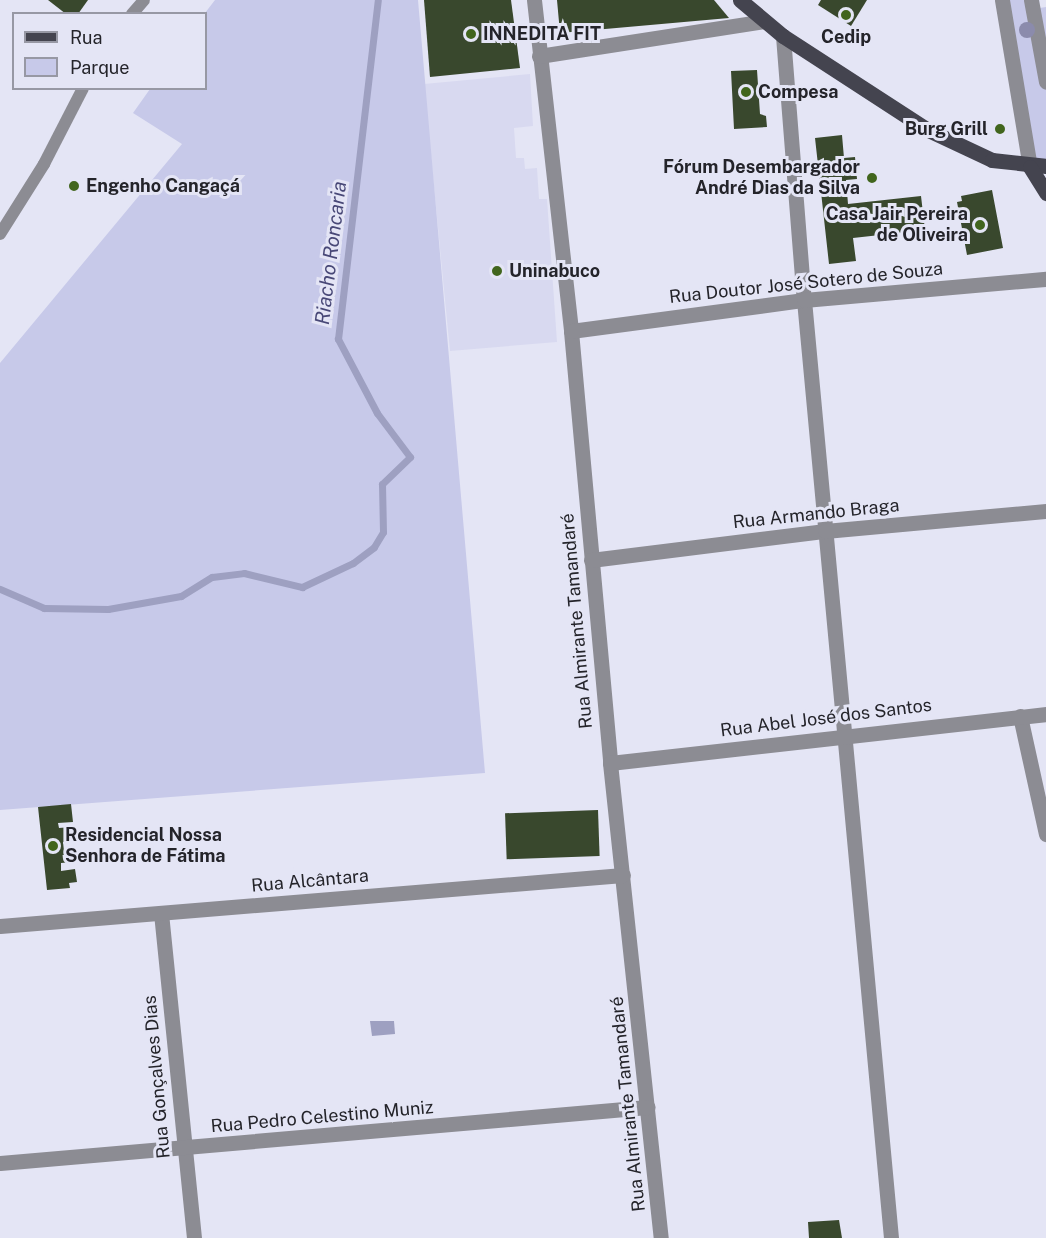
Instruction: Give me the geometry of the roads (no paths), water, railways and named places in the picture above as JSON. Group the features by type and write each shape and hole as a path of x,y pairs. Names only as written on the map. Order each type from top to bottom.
{"main road":[{"path":"740,0 783,36 960,148 992,160 1038,166 1046,193"}],"street":[{"name":"Rua Almirante Tamandaré","path":"534,0 571,331 610,763 661,1238"},
{"path":"1002,0 1038,166"},
{"path":"1031,0 1046,82"},
{"path":"539,56 764,21"},
{"path":"783,36 804,300 891,1238"},
{"name":"Rua Doutor José Sotero de Souza","path":"571,331 804,300 1046,279"},
{"name":"Rua Armando Braga","path":"591,560 825,531 1046,511"},
{"name":"Rua Abel José dos Santos","path":"610,763 1046,714"},
{"path":"1020,716 1046,834"},
{"name":"Rua Alcântara","path":"0,926 623,875"},
{"name":"Rua Gonçalves Dias","path":"161,913 183,1149 194,1238"},
{"name":"Rua Pedro Celestino Muniz","path":"0,1163 183,1149 648,1107"}],"lane":[{"path":"134,12 144,0"},
{"path":"0,234 44,164 82,90"}],"waterway":[{"name":"Riacho Roncaria","path":"0,589 44,608 108,609 181,596 212,577 244,573 302,587 353,563 374,547 383,532 382,484 410,457 377,413 338,339 378,0"}],"place":[{"name":"Cedip","path":"846,15"},
{"name":"INNEDITA FIT","path":"471,34"},
{"name":"Compesa","path":"746,92"},
{"name":"Burg Grill","path":"1000,129"},
{"name":"Fórum Desembargador André Dias da Silva","path":"872,178"},
{"name":"Engenho Cangaçá","path":"74,186"},
{"name":"Casa Jair Pereira de Oliveira","path":"980,225"},
{"name":"Uninabuco","path":"497,271"},
{"name":"Residencial Nossa Senhora de Fátima","path":"53,846"}]}
